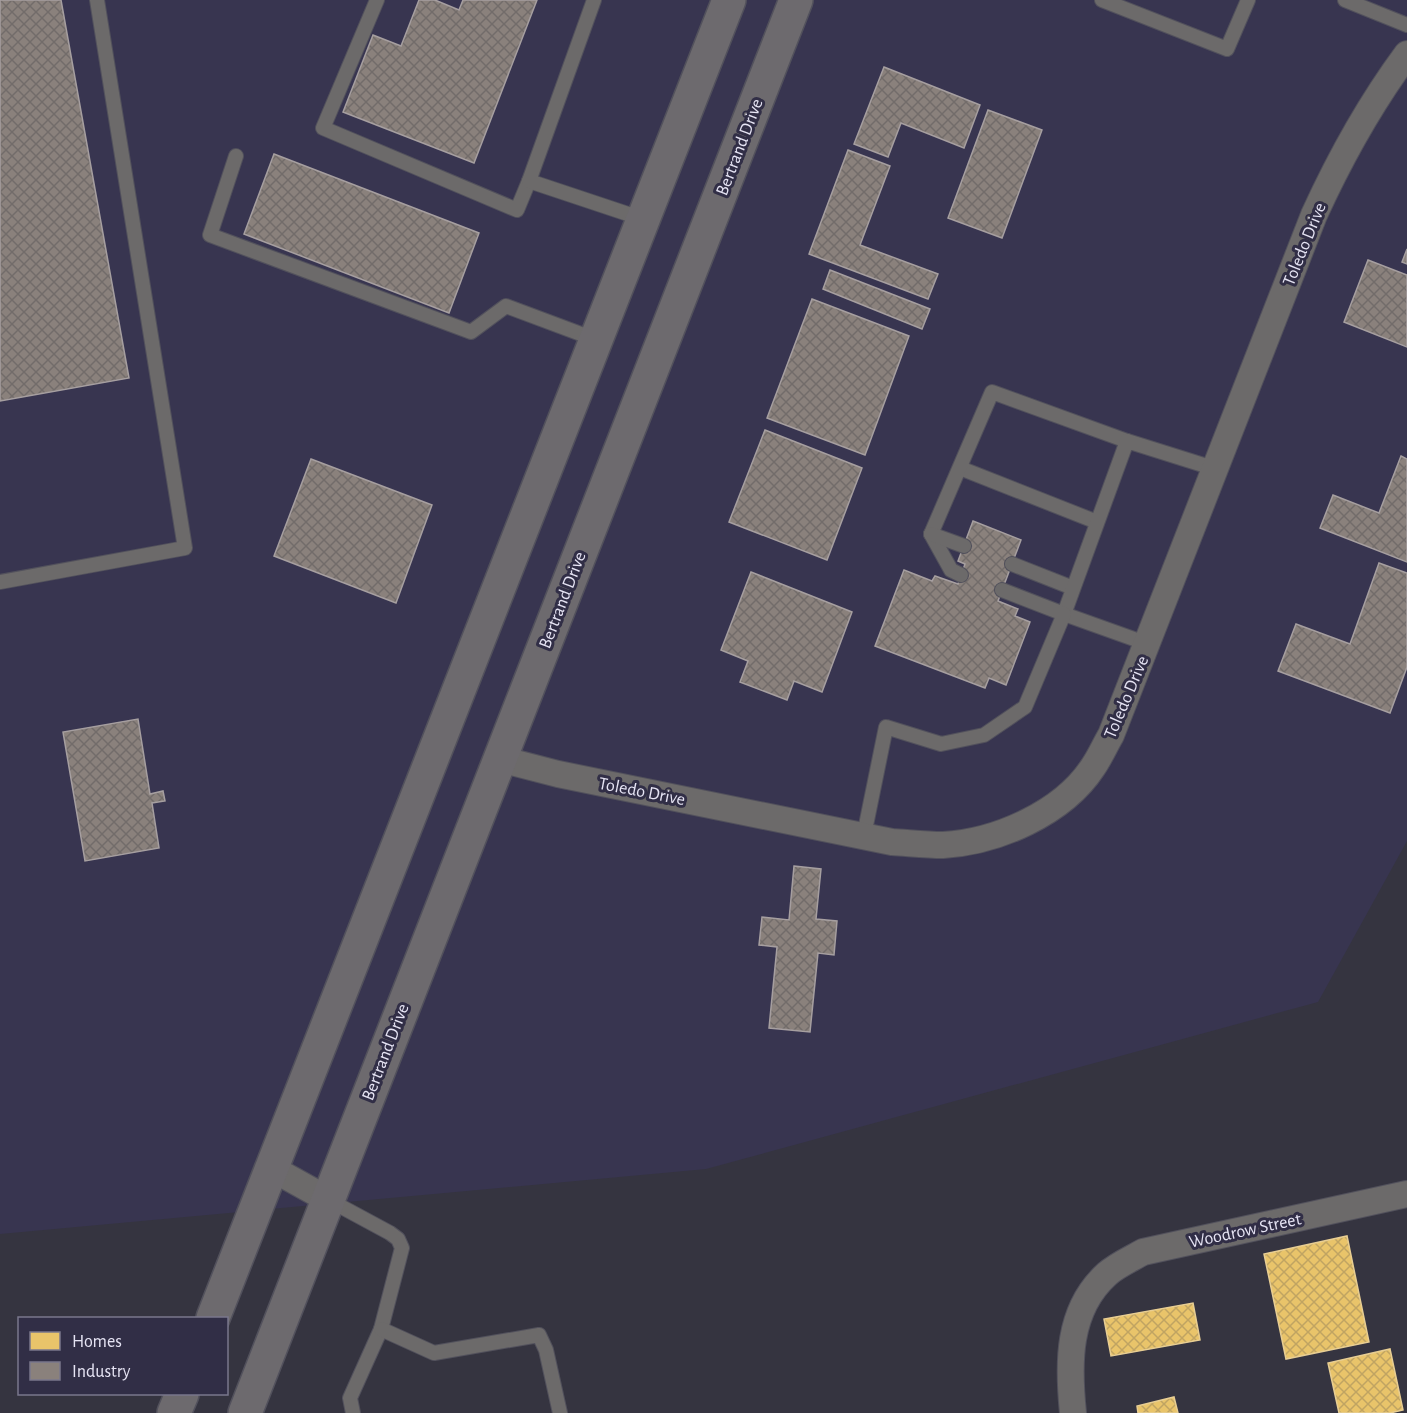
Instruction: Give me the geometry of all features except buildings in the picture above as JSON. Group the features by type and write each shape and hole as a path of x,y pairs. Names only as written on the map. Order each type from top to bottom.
{"main road":[{"path":"213,1317 645,220 729,0"},
{"name":"Bertrand Drive","path":"245,1413 796,0"},
{"path":"174,1413 182,1395"}],"street":[{"name":"Toledo Drive","path":"500,759 558,774 892,842 942,845 971,841 999,834 1046,812 1093,768 1124,706 1333,173 1358,129 1407,54"},
{"path":"273,1169 327,1200"},
{"name":"Woodrow Street","path":"1073,1413 1070,1386 1071,1346 1082,1306 1093,1288 1109,1272 1143,1252 1406,1200"}],"lane":[{"path":"0,582 185,548 97,0"},
{"path":"376,0 323,128 517,210 594,0"},
{"path":"1102,0 1227,49 1248,0"},
{"path":"1345,0 1407,25"},
{"path":"236,156 210,235 471,332 506,306 597,340"},
{"path":"528,181 645,220"},
{"path":"931,534 992,392 1127,441 1216,469"},
{"path":"864,835 886,727 941,744 984,735 1025,707 1064,614 1127,441"},
{"path":"960,468 1097,522"},
{"path":"931,534 964,546"},
{"path":"931,534 951,570 961,574"},
{"path":"1012,564 1073,588"},
{"path":"1002,590 1148,644"},
{"path":"327,1200 390,1233 398,1239 402,1248 381,1329 350,1398 353,1413"},
{"path":"381,1329 434,1353 539,1335 546,1350 560,1413"}],"shaded area":[{"path":"0,0 1407,0 1407,841 1318,1002 706,1169 0,1234"}]}
